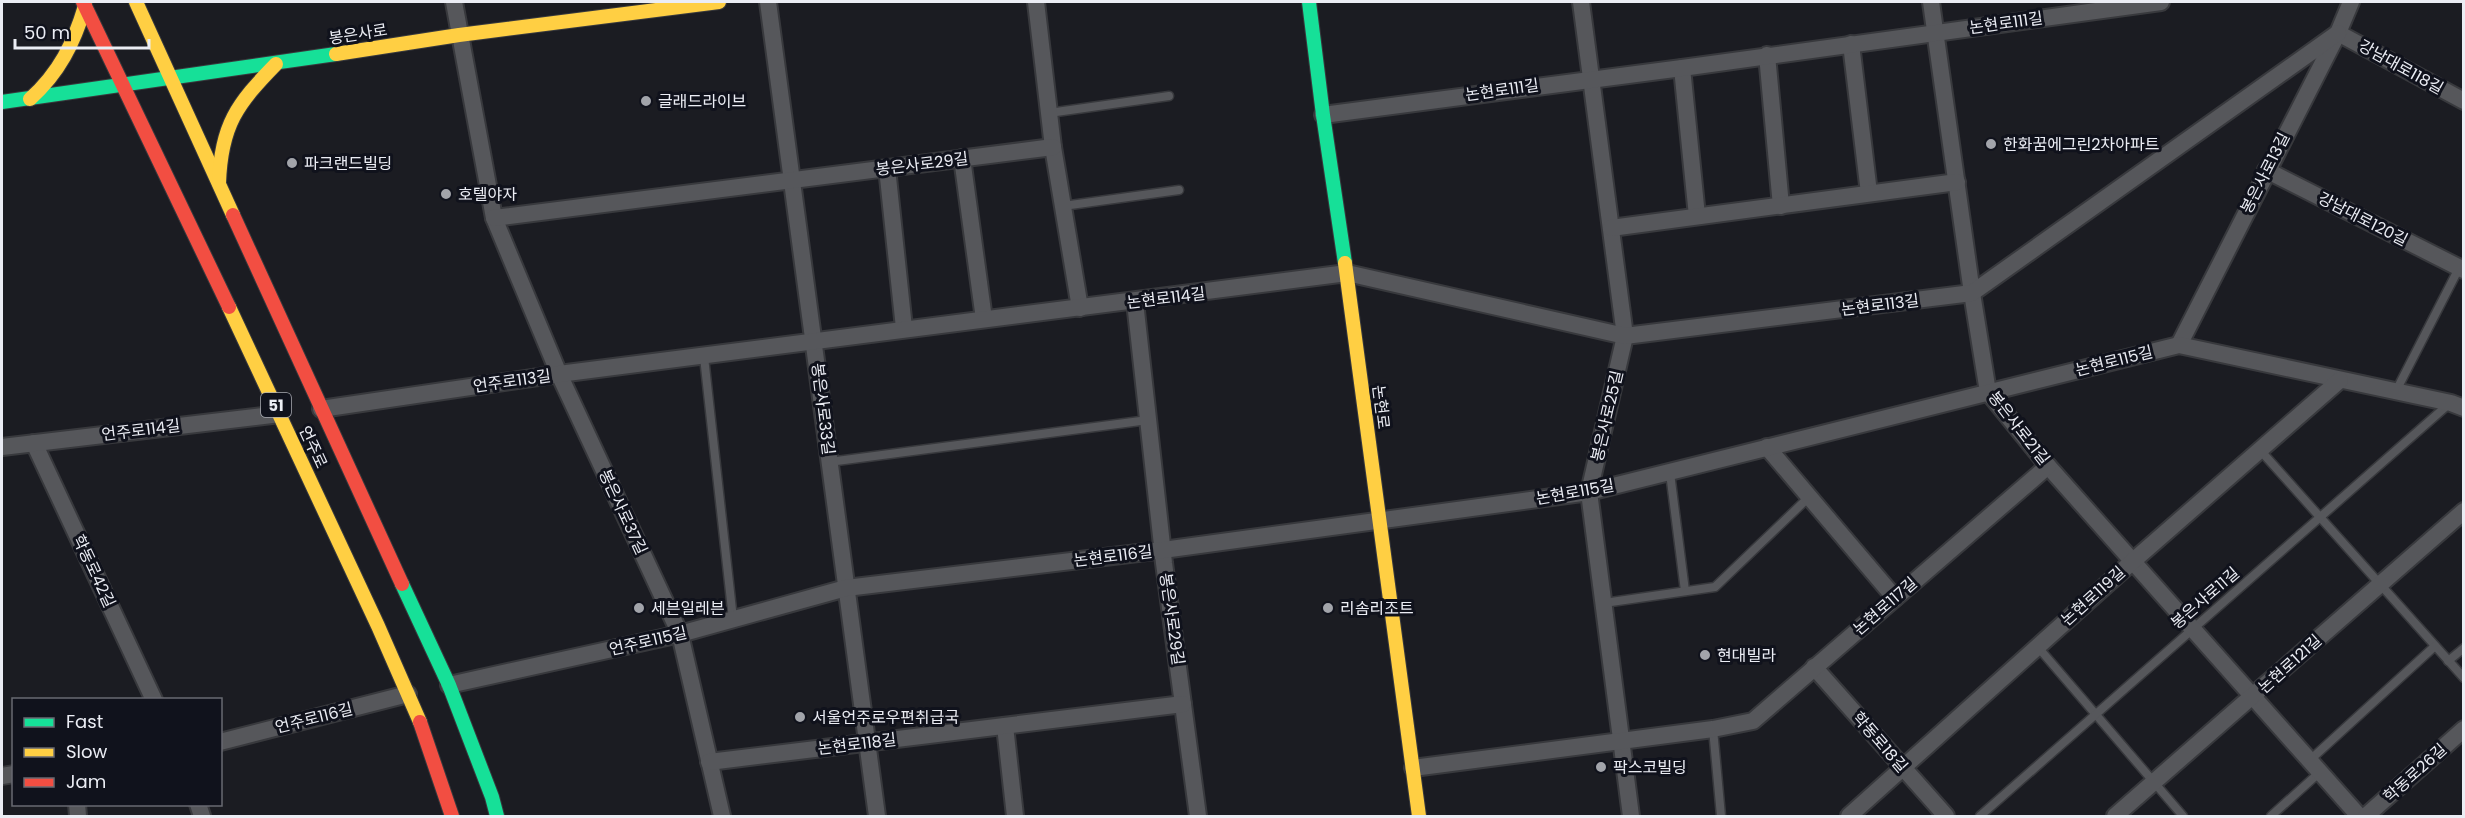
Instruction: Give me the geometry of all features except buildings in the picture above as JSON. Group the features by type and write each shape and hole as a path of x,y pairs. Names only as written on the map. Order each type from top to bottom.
{"main road":[{"name":"언주로","path":"135,2 449,685 497,816"},
{"name":"봉은사로","path":"2,102 172,80 459,35 719,2"},
{"name":"논현로","path":"1309,2 1419,816"},
{"name":"언주로","path":"84,4 280,414 408,694 452,816"},
{"path":"30,99 42,90 63,63 77,31 84,4"},
{"path":"220,184 220,146 229,121 251,90 276,63"},
{"path":"466,775 474,776 487,784"},
{"path":"447,797 454,783"}],"street":[{"name":"봉은사로37길","path":"454,2 494,218 559,374 680,634 722,816"},
{"name":"봉은사로33길","path":"768,2 790,180 814,340 877,816"},
{"path":"1036,2 1053,147 1080,308"},
{"name":"봉은사로25길","path":"1581,2 1625,336 1589,492 1631,816"},
{"name":"봉은사로21길","path":"1931,2 1971,293 1988,392 2048,466 2359,816"},
{"name":"논현로111길","path":"1323,115 2161,2"},
{"name":"봉은사로13길","path":"2179,345 2266,170 2338,33 2351,2"},
{"name":"강남대로118길","path":"2338,33 2463,102"},
{"name":"논현로113길","path":"1347,273 1625,336 1971,293 2338,33"},
{"path":"1851,44 1869,193"},
{"path":"1767,56 1781,206"},
{"path":"1682,68 1697,216"},
{"name":"봉은사로29길","path":"790,180 1053,147"},
{"path":"962,158 984,319"},
{"path":"887,168 904,328"},
{"name":"강남대로120길","path":"2266,170 2461,269"},
{"path":"494,218 790,180"},
{"path":"1611,228 1957,182"},
{"name":"논현로114길","path":"814,340 1135,302 1347,273"},
{"name":"봉은사로29길","path":"1135,302 1163,550 1198,816"},
{"name":"언주로113길","path":"321,409 814,340"},
{"name":"논현로115길","path":"1380,521 1589,492 2179,345 2457,405"},
{"name":"논현로119길","path":"1849,816 2037,646 2340,380"},
{"name":"언주로114길","path":"2,447 280,414"},
{"name":"학동로42길","path":"34,443 154,698"},
{"path":"1767,447 1895,598"},
{"name":"논현로117길","path":"1413,768 1622,742 1753,721 2048,466"},
{"name":"논현로121길","path":"2115,816 2463,511"},
{"name":"논현로116길","path":"846,588 1380,521"},
{"name":"언주로115길","path":"449,685 680,634 846,588"},
{"name":"학동로18길","path":"1814,667 1946,816"},
{"name":"언주로116길","path":"222,741 408,694"},
{"name":"논현로118길","path":"709,762 1183,705"},
{"path":"1005,726 1016,816"},
{"name":"학동로26길","path":"2366,816 2463,729"}],"lane":[{"path":"1049,113 1169,96"},
{"path":"1063,206 1179,190"},
{"name":"강남대로120길","path":"2396,391 2461,269"},
{"path":"704,357 733,619"},
{"name":"봉은사로11길","path":"1980,816 2320,517 2457,405"},
{"path":"829,462 1148,420"},
{"path":"2260,450 2463,678"},
{"path":"1670,473 1685,591"},
{"path":"1604,603 1715,587 1809,497"},
{"path":"2037,646 2183,816"},
{"path":"2271,816 2315,766 2434,646"},
{"path":"2448,661 2463,648"},
{"path":"1713,729 1721,816"}],"traffic: fast":[{"path":"1309,2 1345,263"},
{"path":"2,102 336,54"},
{"path":"402,584 449,685 492,797 497,816"}],"traffic: slow":[{"path":"136,2 233,215"},
{"path":"336,54 459,35 719,2"},
{"path":"30,99 49,79 64,57 85,6"},
{"path":"219,183 223,146 234,117 251,91 276,64"},
{"path":"1345,263 1419,816"},
{"path":"229,307 378,626 420,722"}],"traffic: jam":[{"path":"83,2 229,307"},
{"path":"233,215 402,584"},
{"path":"420,722 452,816"}],"place":[{"name":"글래드라이브","path":"646,101"},
{"name":"한화꿈에그린2차아파트","path":"1991,144"},
{"name":"파크랜드빌딩","path":"292,163"},
{"name":"호텔야자","path":"446,194"},
{"name":"세븐일레븐","path":"639,608"},
{"name":"리솜리조트","path":"1328,608"},
{"name":"현대빌라","path":"1705,655"},
{"name":"서울언주로우편취급국","path":"800,717"},
{"name":"팍스코빌딩","path":"1601,767"}]}
